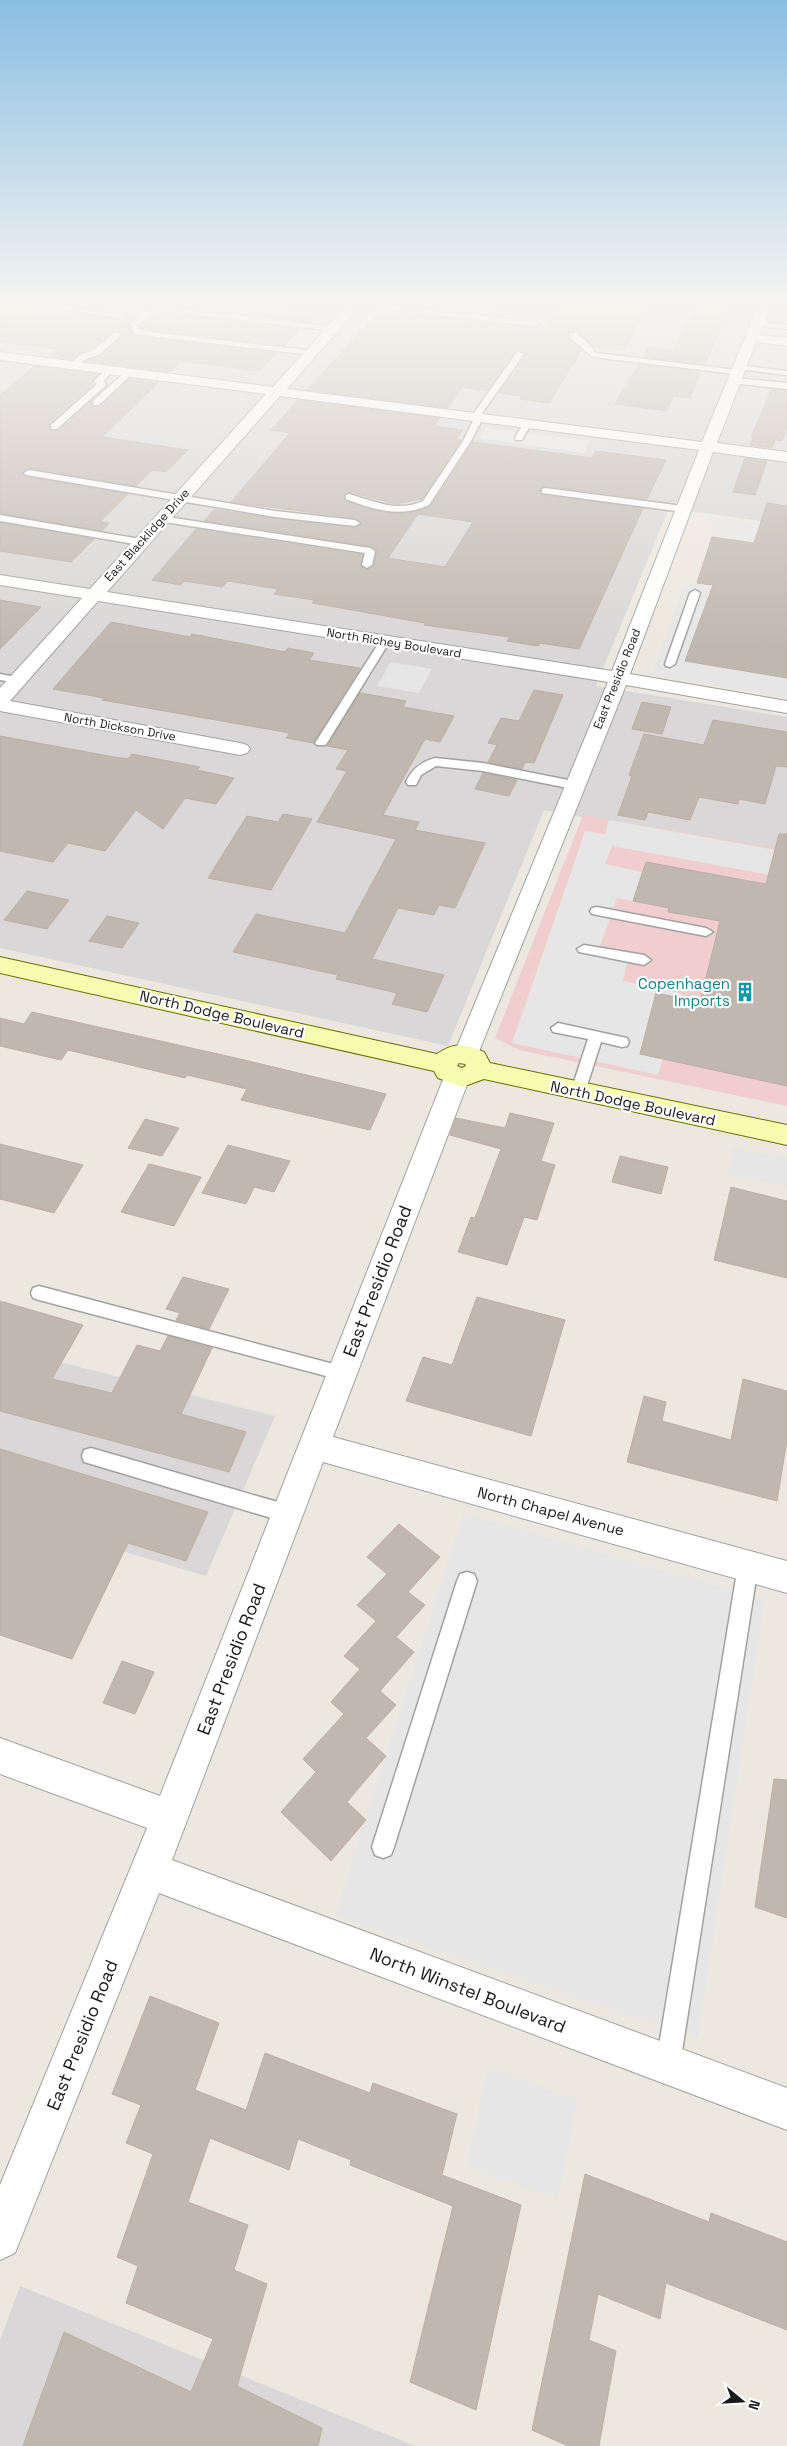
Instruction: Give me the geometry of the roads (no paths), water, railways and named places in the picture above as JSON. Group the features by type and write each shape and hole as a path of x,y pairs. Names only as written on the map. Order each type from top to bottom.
{"street":[{"name":"East Blacklidge Drive","path":"0,700 253,417"},
{"path":"478,417 787,457"},
{"name":"East Presidio Road","path":"0,2238 149,1870 461,1066 573,785 619,678 719,417"},
{"name":"North Richey Boulevard","path":"0,580 619,678 787,707"},
{"name":"North Dickson Drive","path":"0,705 240,749"},
{"name":"North Dodge Boulevard","path":"0,965 787,1135"},
{"name":"North Chapel Avenue","path":"314,1446 787,1577"},
{"path":"0,1756 169,1818"},
{"name":"North Winstel Boulevard","path":"149,1870 787,2109"}],"lane":[{"path":"54,427 65,417"},
{"path":"349,497 361,502 408,510 426,503 466,441 477,417"},
{"path":"519,438 527,424"},
{"path":"29,473 274,514 354,522"},
{"path":"545,490 683,509"},
{"path":"0,518 140,542"},
{"path":"161,519 370,550 367,565"},
{"path":"670,664 695,592"},
{"path":"321,743 385,641"},
{"path":"0,677 18,680"},
{"path":"412,782 416,773 435,762 483,767 573,785"},
{"path":"597,911 706,932"},
{"path":"584,949 644,960"},
{"path":"558,1028 622,1042"},
{"path":"579,1091 596,1036"},
{"path":"39,1293 341,1373"},
{"path":"90,1456 288,1514"},
{"path":"668,2064 748,1566"},
{"path":"383,1847 467,1582"}],"place":[{"name":"Copenhagen Imports","path":"745,992"}]}
